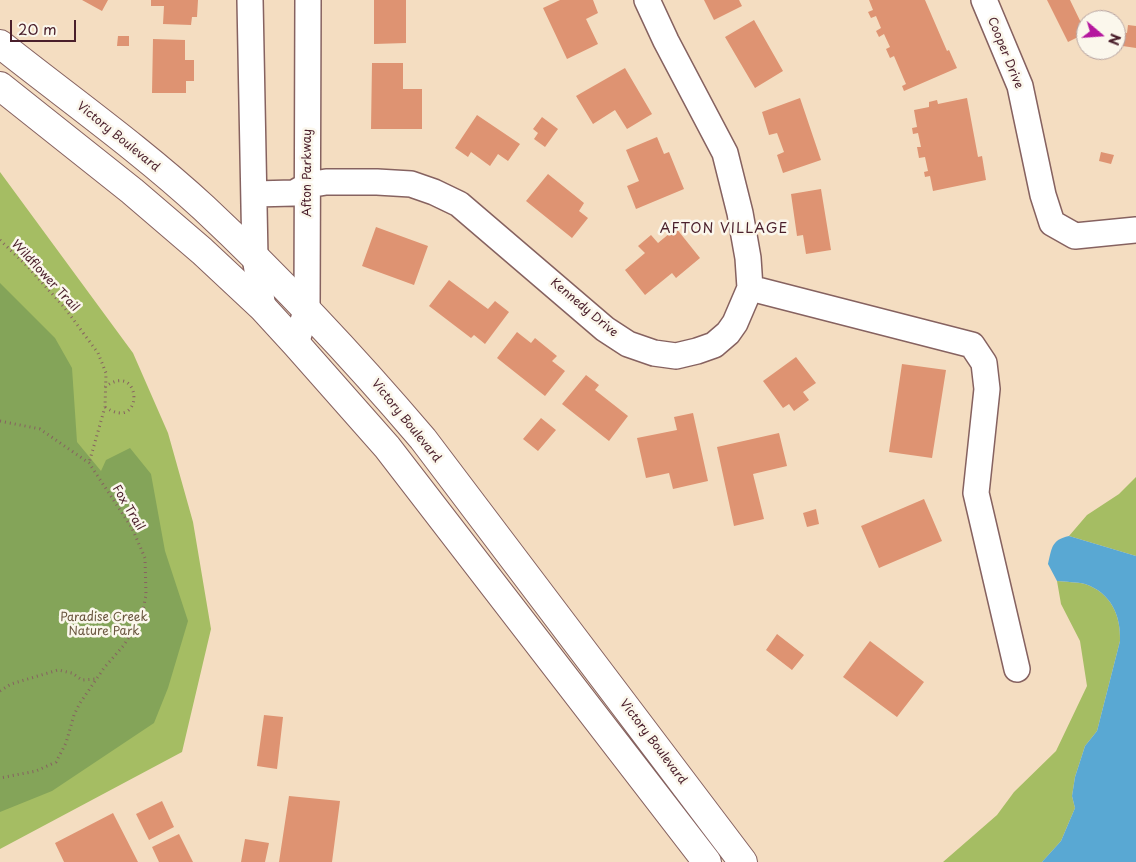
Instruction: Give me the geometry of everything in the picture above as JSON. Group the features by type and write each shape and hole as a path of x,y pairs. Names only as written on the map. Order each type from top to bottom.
{"main road":[{"name":"Victory Boulevard","path":"0,44 138,152 202,207 307,308 370,376 423,439 743,862"},
{"path":"0,86 139,197 202,251 263,308 296,344 387,447 707,862"}],"street":[{"path":"250,0 255,258 263,308"},
{"name":"Afton Parkway","path":"296,344 307,308 308,0"},
{"name":"Kennedy Drive","path":"254,194 294,193 308,185 326,182 411,184 459,204 606,329 628,344 654,353 676,356 714,345 735,323 750,288 748,258 742,222 725,154 666,41 647,0"},
{"name":"Cooper Drive","path":"984,0 1020,86 1037,166 1052,223 1075,236 1136,230"},
{"path":"750,288 972,345 984,363 987,389 976,493 1017,669"}],"path":[{"name":"Wildflower Trail","path":"0,240 27,266 64,307 98,353 106,373 105,407 89,463"},
{"path":"105,387 113,381 124,381 132,387 135,397 132,406 123,413 113,413 105,407"},
{"name":"Fox Trail","path":"0,420 40,429 89,463 132,528 144,558 146,595 142,615 124,645 96,679 74,714 66,743 56,762 36,771 0,778"},
{"path":"0,691 10,684 58,670 72,673 82,680 96,679"}],"green space":[{"name":"Paradise Creek Nature Park","path":"0,172 133,353 168,433 193,522 211,629 182,752 0,849"},
{"name":"Paradise Creek Nature Park","path":"0,283 55,338 72,368 77,442 101,471 106,460 130,448 151,474 165,551 188,621 168,688 154,723 52,791 0,812"},
{"path":"1136,477 1136,556 1069,536 1087,515 1119,494"},
{"path":"1057,581 1085,584 1102,593 1113,606 1120,631 1120,641 1097,731 1085,746 1075,777 1072,796 1075,808 1061,841 1042,862 943,862 997,815 1014,792 1056,751 1087,686 1080,641 1061,604"}],"water":[{"path":"1069,536 1136,556 1136,862 1042,862 1061,841 1075,808 1072,796 1075,777 1085,746 1097,731 1120,641 1119,622 1108,599 1102,593 1085,584 1057,581 1048,564 1056,542"}],"building":[{"path":"82,0 108,0 102,11"},
{"path":"151,0 198,0 197,17 192,17 191,25 163,24 164,6 151,6"},
{"path":"374,0 406,0 406,43 374,44"},
{"path":"560,0 593,0 598,13 586,19 598,44 567,59 543,8"},
{"path":"704,0 739,0 742,6 714,20"},
{"path":"869,0 925,0 947,51 949,50 957,68 904,91 902,86 906,84 894,56 890,58 886,49 890,47 884,34 879,37 876,31 881,28 876,16 871,18 868,12 873,10"},
{"path":"1047,0 1070,0 1076,12 1076,38 1068,42"},
{"path":"754,20 783,71 755,88 725,37"},
{"path":"1128,25 1136,26 1136,48 1126,46"},
{"path":"118,36 129,36 129,46 117,46"},
{"path":"153,39 185,40 185,60 194,60 194,81 186,81 186,93 152,93"},
{"path":"372,63 403,63 403,89 422,89 422,129 371,129"},
{"path":"625,68 652,114 627,129 615,110 593,124 576,96"},
{"path":"800,98 821,160 783,173 777,155 784,152 777,133 769,135 762,112"},
{"path":"967,98 978,157 982,156 986,180 933,191 930,176 925,177 924,172 928,171 925,157 919,158 917,147 921,147 918,133 913,134 912,128 917,127 914,110 929,107 929,102 937,100 938,104"},
{"path":"477,115 520,144 508,161 498,154 490,166 471,152 468,157 455,148"},
{"path":"542,117 558,129 545,147 534,139 538,133 533,129"},
{"path":"657,137 664,154 669,152 684,189 636,209 627,186 639,181 626,150"},
{"path":"1101,152 1114,155 1111,164 1099,161"},
{"path":"548,174 584,203 579,211 588,218 572,238 526,201"},
{"path":"821,189 831,250 806,254 803,235 797,236 791,194"},
{"path":"376,227 428,246 414,285 362,266"},
{"path":"676,228 700,258 676,278 672,273 645,295 625,270 645,253 638,246 651,235 658,243"},
{"path":"449,280 488,309 495,301 509,312 485,344 474,335 471,338 429,306"},
{"path":"517,332 531,343 535,338 557,356 552,361 565,371 545,396 497,358"},
{"path":"796,357 816,383 803,392 809,400 794,411 789,404 783,408 763,381"},
{"path":"902,364 946,370 932,458 889,452"},
{"path":"586,375 599,385 595,390 628,416 609,441 562,404"},
{"path":"693,413 708,481 673,489 669,473 646,478 637,438 677,430 674,417"},
{"path":"541,418 556,430 538,451 523,439"},
{"path":"779,433 787,466 753,474 764,519 734,526 717,447"},
{"path":"924,499 942,541 879,568 861,526"},
{"path":"816,509 819,524 807,527 803,513"},
{"path":"777,634 804,655 792,670 766,650"},
{"path":"870,641 924,682 897,717 843,677"},
{"path":"264,715 283,717 277,769 257,766"},
{"path":"289,796 340,801 332,862 279,862"},
{"path":"162,801 174,827 149,840 136,814"},
{"path":"113,813 138,862 64,862 55,843"},
{"path":"179,834 193,862 159,862 152,847"},
{"path":"245,839 269,843 265,862 241,862"}],"district":[{"name":"AFTON VILLAGE","path":"724,229"}]}
